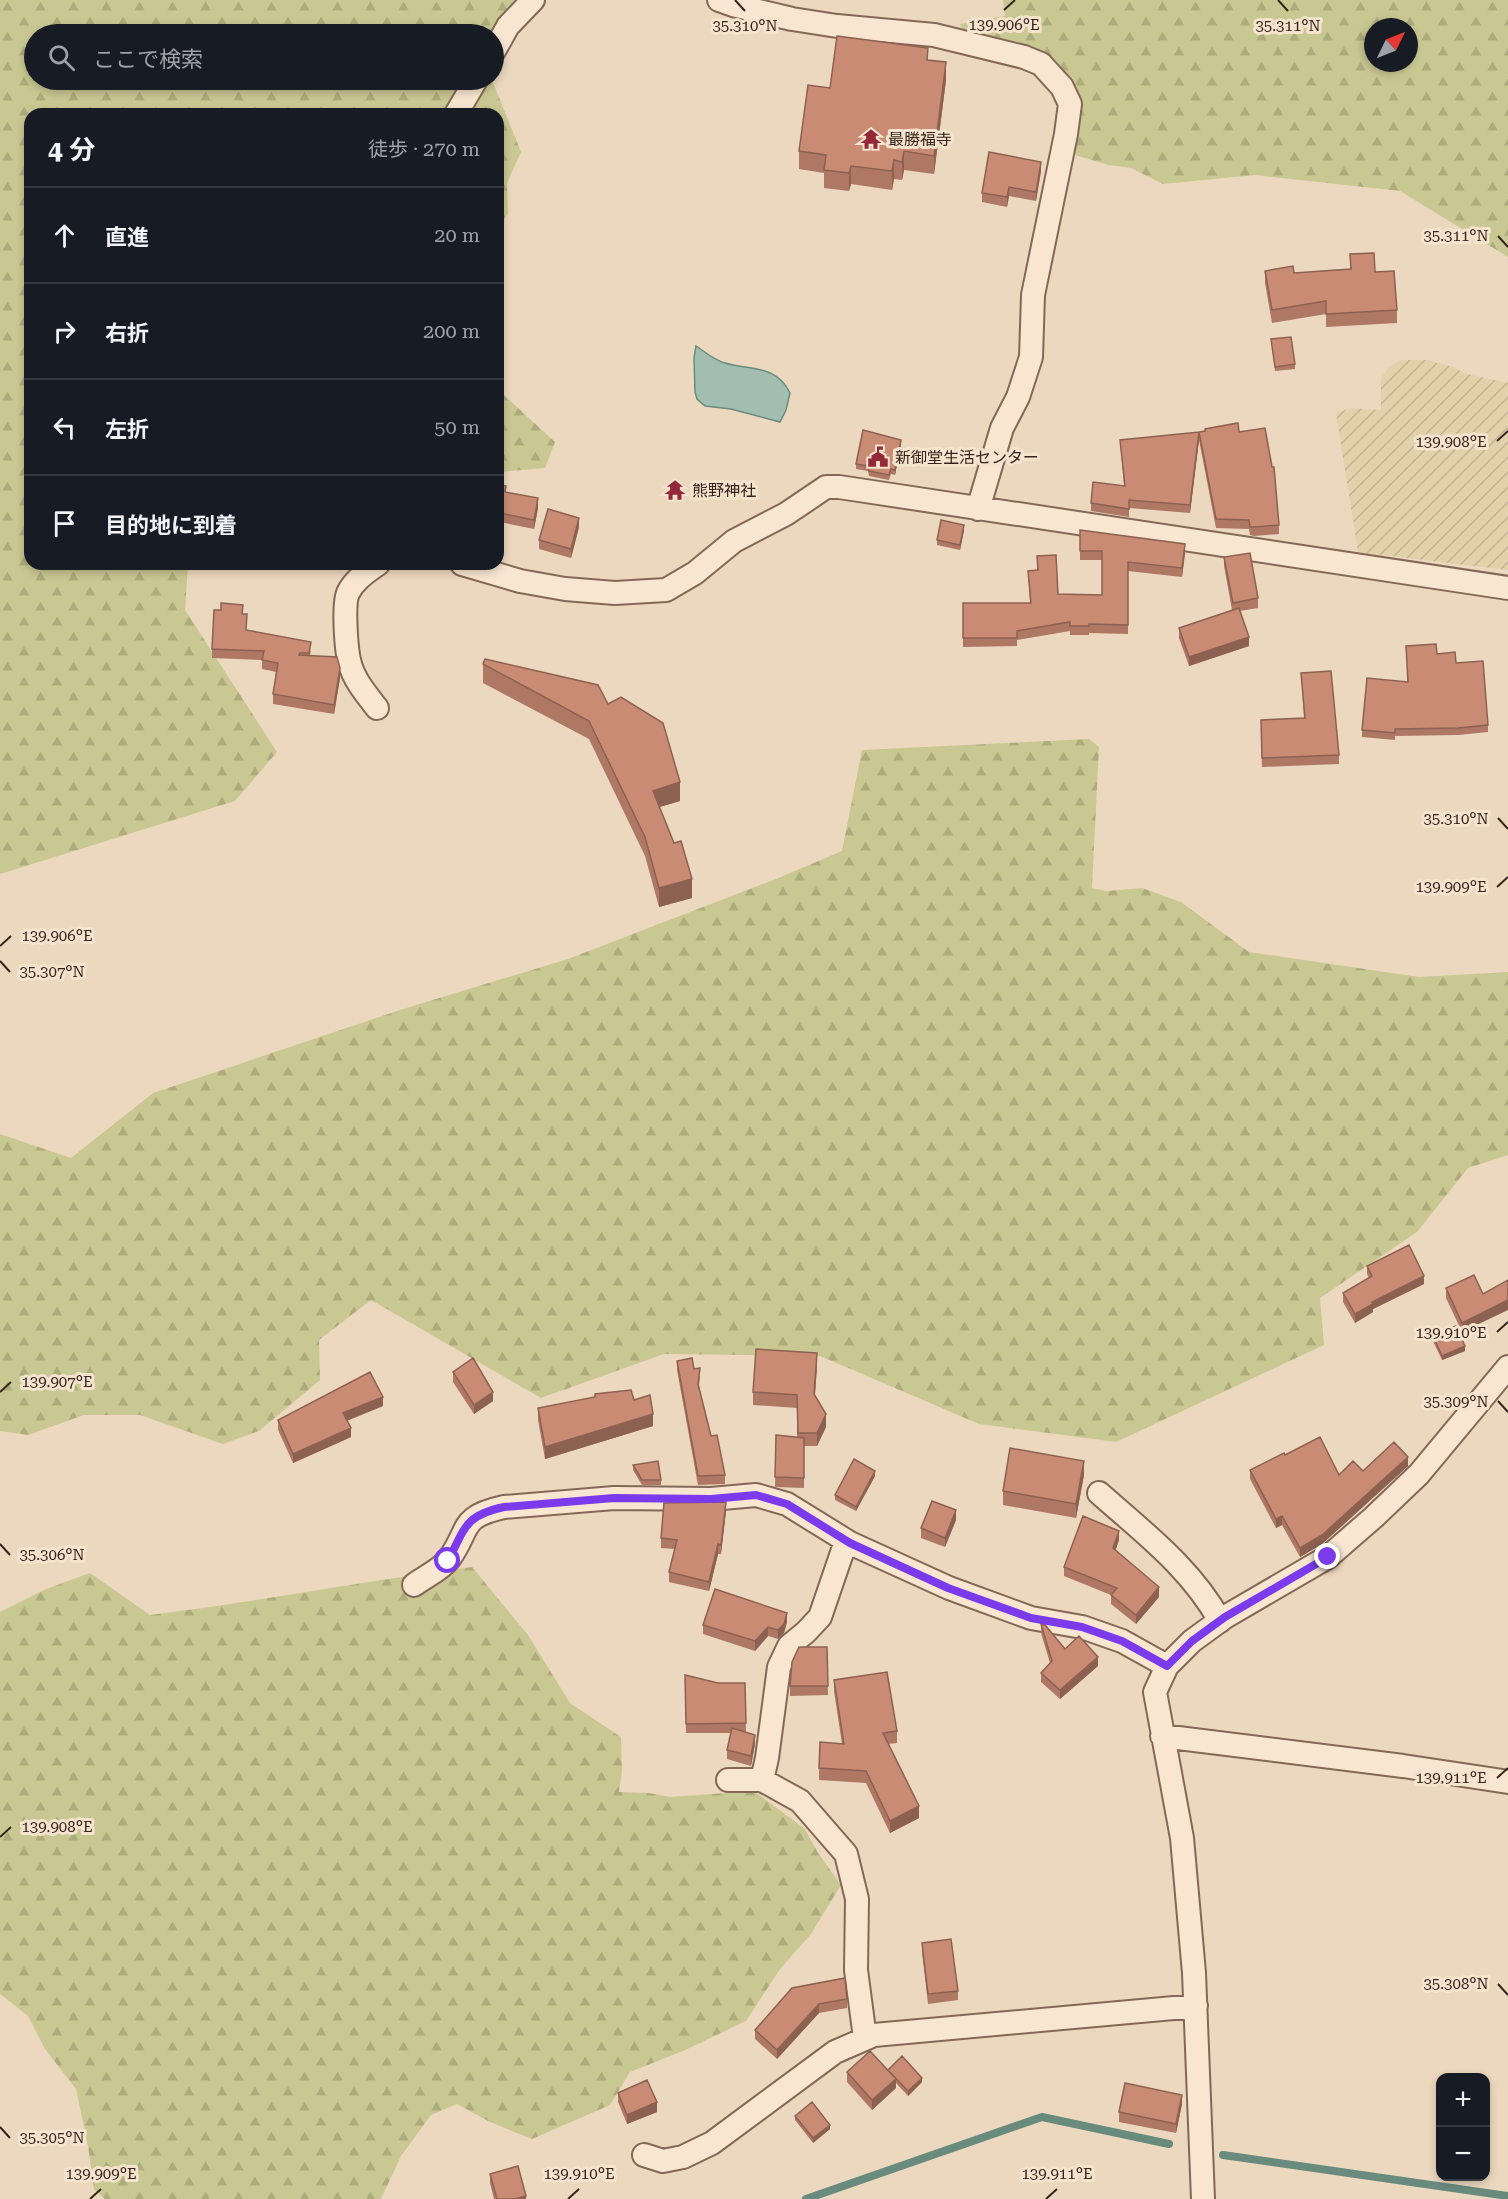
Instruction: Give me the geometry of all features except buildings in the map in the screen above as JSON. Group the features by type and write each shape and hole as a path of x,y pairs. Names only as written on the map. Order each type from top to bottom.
{"street":[{"path":"504,33 533,0"},
{"path":"719,0 792,19 837,26 934,35 1024,57 1041,64 1062,87 1070,104 1033,295 1031,357 1018,397 1002,428 978,509"},
{"path":"460,108 470,90"},
{"path":"482,570 520,581 565,590 615,593 666,590 695,573 734,541 786,514 826,487 839,487 1508,588"},
{"path":"370,570 359,578 347,594 345,623 350,664 364,692 376,708"},
{"path":"1203,2199 1196,2006 1182,1838 1155,1692 1167,1666 1192,1641 1220,1621 1328,1557 1374,1517 1419,1474 1508,1367"},
{"path":"1099,1493 1173,1558 1210,1603 1220,1621"},
{"path":"414,1585 448,1561 468,1522 486,1511 504,1507 614,1498 711,1499 756,1495 787,1504 846,1541 948,1588 1031,1618 1082,1627 1122,1641 1167,1666"},
{"path":"762,1780 779,1667 789,1646 820,1617 846,1541"},
{"path":"1162,1736 1403,1766 1508,1782"},
{"path":"728,1780 762,1780 800,1801 846,1854 857,1899 856,1970 865,2038"},
{"path":"644,2155 663,2161 683,2157 712,2144 835,2052 865,2038 896,2033 1196,2006"}],"shaded area":[{"path":"696,346 721,362 762,370 778,377 790,393 780,422 731,409 705,406 697,399 694,358"},
{"path":"1400,360 1427,360 1453,367 1467,374 1508,383 1508,570 1358,552 1336,413 1351,408 1381,410 1381,378 1389,367"}],"green space":[{"path":"0,0 526,0 502,24 24,24 24,90 496,90 503,108 24,108 24,570 188,570 185,610 277,752 235,801 0,874"},
{"path":"1003,0 1508,0 1508,257 1400,191 1255,175 1163,184 1131,168 1109,165 1074,155 1077,95 1059,66 1020,43 962,29 960,24 1005,16"},
{"path":"504,110 521,152 507,183 508,213 504,219"},
{"path":"504,395 555,442 545,468 504,471"},
{"path":"1089,739 1099,747 1092,888 1107,891 1142,888 1181,902 1249,952 1419,977 1508,972 1508,1155 1468,1168 1417,1232 1320,1298 1324,1345 1116,1442 979,1424 820,1356 664,1354 541,1398 371,1300 319,1340 320,1380 259,1431 223,1444 140,1415 84,1415 28,1435 0,1431 0,1134 71,1158 153,1093 403,1009 568,959 776,879 842,851 862,750"},
{"path":"472,1567 528,1635 570,1703 621,1737 622,1772 619,1792 649,1793 670,1797 754,1791 805,1829 818,1853 841,1885 811,1934 780,1969 746,2021 683,2051 630,2072 610,2105 532,2139 490,2122 457,2104 431,2115 401,2156 381,2199 105,2199 94,2190 88,2146 76,2089 45,2049 28,2016 0,1994 0,1612 46,1589 90,1573 150,1615"}],"waterway":[{"path":"806,2199 1042,2117 1169,2144"},
{"path":"1223,2155 1508,2196"}],"place":[{"name":"最勝福寺","path":"871,139"},
{"name":"新御堂生活センター","path":"878,457"},
{"name":"熊野神社","path":"675,490"}],"route":[{"path":"448,1561 468,1522 486,1511 504,1507 614,1498 711,1499 756,1495 787,1504 850,1543 948,1588 1031,1618 1082,1627 1122,1641 1167,1666 1192,1641 1225,1617 1328,1557"}]}
